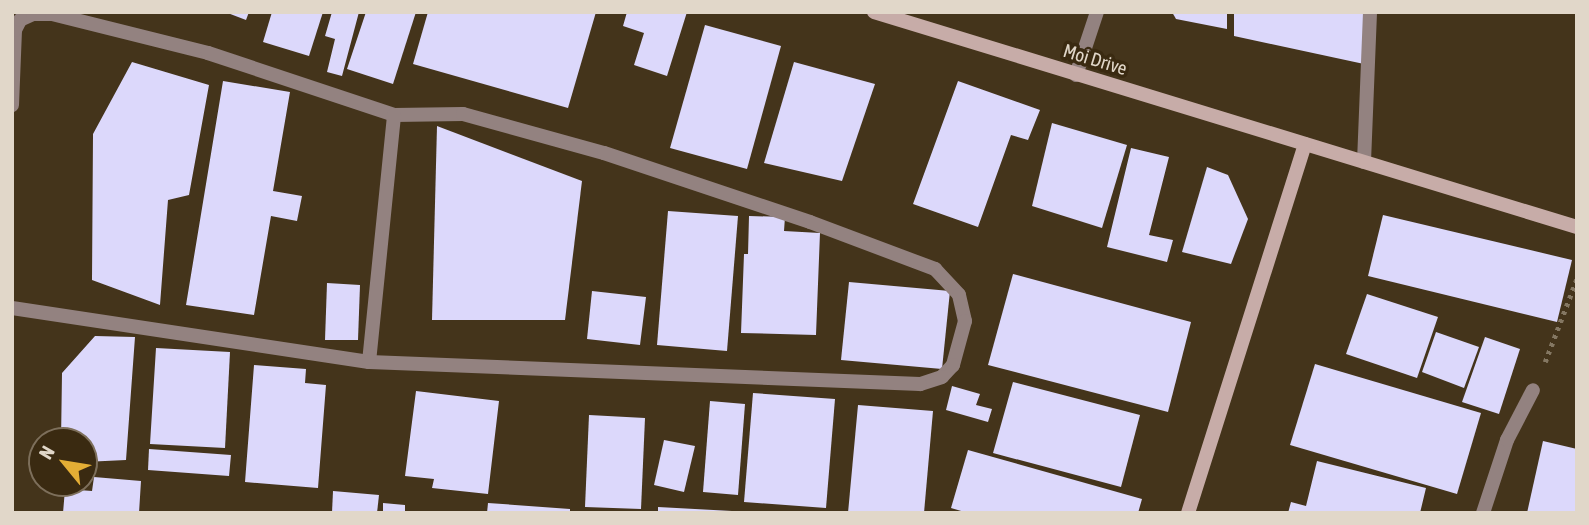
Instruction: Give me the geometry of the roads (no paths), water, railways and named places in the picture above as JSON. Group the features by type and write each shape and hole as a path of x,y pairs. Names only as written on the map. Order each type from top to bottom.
{"street":[{"name":"Moi Drive","path":"874,12 1577,227"},
{"path":"1076,75 1097,12"},
{"path":"1364,162 1370,12"},
{"path":"12,106 15,30 20,20 33,15 52,14 208,53 394,115 463,114 604,153 810,222 935,269 960,295 965,321 953,365 942,377 920,384 369,362 12,308"},
{"path":"369,362 394,115"},
{"path":"1188,513 1305,144"},
{"path":"1483,513 1507,439 1534,390"}]}
